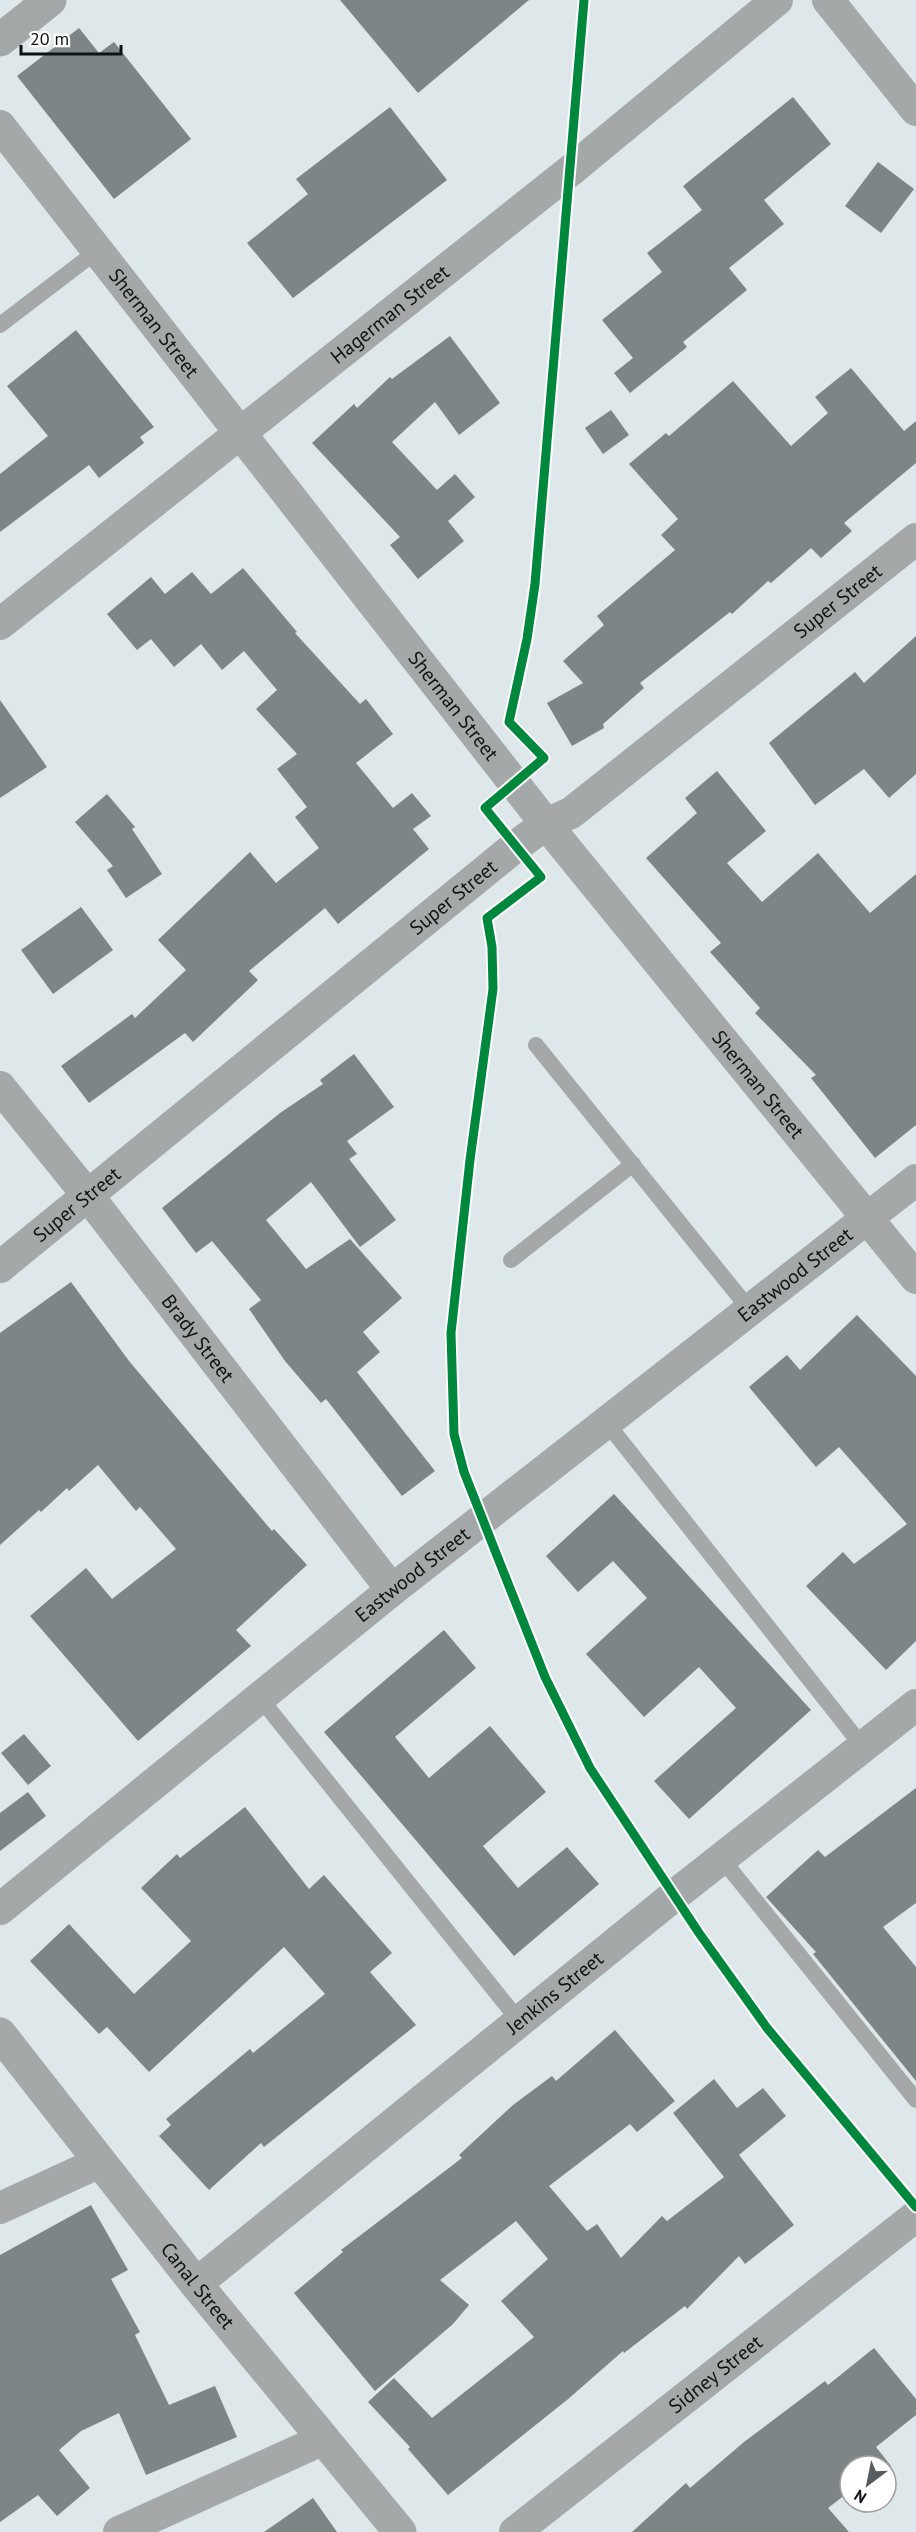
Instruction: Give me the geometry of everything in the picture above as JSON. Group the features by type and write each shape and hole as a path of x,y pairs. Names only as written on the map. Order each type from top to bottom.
{"main road":[{"path":"0,40 50,0"}],"street":[{"name":"Hagerman Street","path":"0,624 570,171 777,0"},
{"path":"828,0 916,110"},
{"name":"Sherman Street","path":"0,126 546,824 916,1278"},
{"name":"Super Street","path":"0,1267 516,846 546,824 571,813 916,539"},
{"name":"Brady Street","path":"0,1087 393,1590"},
{"name":"Eastwood Street","path":"0,1909 393,1590 916,1180"},
{"name":"Jenkins Street","path":"196,2284 916,1705"},
{"name":"Canal Street","path":"0,2034 196,2284 400,2532"},
{"path":"0,2208 100,2162"},
{"name":"Sidney Street","path":"515,2532 916,2216"},
{"path":"119,2532 324,2439"}],"lane":[{"path":"0,325 97,251"},
{"path":"536,1045 750,1310"},
{"path":"511,1260 633,1164"},
{"path":"606,1422 863,1747"},
{"path":"260,1698 520,2022"},
{"path":"722,1859 916,2100"}],"building":[{"path":"340,0 529,0 418,93"},
{"path":"79,28 99,53 114,42 191,139 114,199 17,76"},
{"path":"793,97 831,144 764,200 784,224 729,268 747,290 683,342 687,347 630,393 614,373 633,358 602,320 662,272 647,253 702,210 683,186"},
{"path":"390,107 447,180 293,298 247,243 308,194 296,179"},
{"path":"878,162 914,189 881,233 845,206"},
{"path":"76,330 154,427 140,437 144,443 99,478 89,465 0,532 0,474 48,436 7,386"},
{"path":"450,336 500,403 459,435 435,402 392,442 437,490 455,474 475,497 448,521 464,541 418,579 390,545 400,537 312,443 354,404 357,408 390,377 392,379"},
{"path":"851,368 904,431 916,421 916,463 844,523 852,531 821,558 811,548 771,583 768,581 732,614 730,612 640,683 644,688 603,724 604,728 572,746 547,703 583,683 563,661 604,625 597,616 675,550 661,535 678,519 629,464 666,433 669,436 733,381 791,446 828,413 815,397"},
{"path":"611,410 629,435 603,454 585,428"},
{"path":"243,568 297,632 295,633 360,704 366,699 393,734 356,763 393,808 412,793 431,816 413,829 429,849 338,924 325,908 249,971 258,980 193,1042 185,1033 89,1103 61,1066 132,1014 135,1018 186,970 158,940 250,852 276,883 319,848 295,817 307,807 277,769 297,754 256,709 277,690 244,651 222,670 201,644 174,667 151,639 137,650 107,614 151,577 165,594 192,572 211,594"},
{"path":"916,636 916,774 889,798 864,769 815,805 769,743 855,672 864,683"},
{"path":"0,700 47,767 0,798"},
{"path":"717,771 766,831 727,863 762,902 818,853 870,913 916,874 916,1125 875,1158 811,1078 816,1075 755,1013 760,1008 710,952 721,943 646,858 697,813 685,798"},
{"path":"107,794 135,827 132,829 162,874 126,898 107,870 113,866 75,822"},
{"path":"81,907 113,950 53,994 21,950"},
{"path":"354,1054 394,1107 347,1141 357,1154 349,1159 396,1220 360,1247 311,1182 266,1220 306,1269 350,1239 402,1298 363,1332 380,1352 357,1372 435,1471 402,1496 326,1399 321,1403 285,1361 249,1309 261,1300 212,1241 196,1253 162,1208 280,1113 323,1084 320,1080"},
{"path":"71,1282 129,1361 272,1531 274,1529 307,1565 236,1630 251,1646 138,1741 30,1616 86,1568 112,1599 176,1549 140,1507 136,1511 98,1465 69,1491 67,1488 41,1512 39,1510 0,1545 0,1333"},
{"path":"857,1315 916,1376 916,1641 886,1670 806,1586 843,1552 854,1564 907,1524 839,1447 816,1467 749,1387 787,1355 800,1370"},
{"path":"614,1494 811,1710 689,1819 654,1781 736,1708 699,1667 644,1717 586,1654 647,1598 613,1561 578,1592 546,1556"},
{"path":"444,1630 476,1668 395,1737 429,1778 490,1726 546,1792 483,1846 518,1888 567,1847 599,1884 514,1956 324,1732"},
{"path":"24,1734 51,1766 28,1785 1,1753"},
{"path":"916,1788 916,1903 883,1927 916,1967 916,2081 813,1954 816,1952 766,1897 818,1850 825,1857"},
{"path":"28,1792 46,1816 0,1851 0,1813"},
{"path":"245,1807 309,1889 324,1875 392,1953 370,1972 416,2025 264,2147 261,2143 209,2190 159,2136 171,2125 166,2119 250,2049 253,2053 325,1994 284,1947 149,2072 107,2027 99,2034 30,1961 69,1924 134,1994 191,1941 141,1888 177,1854 180,1858"},
{"path":"615,2030 675,2101 637,2132 630,2124 549,2186 587,2231 597,2224 621,2258 662,2216 667,2221 724,2177 673,2113 714,2079 737,2108 763,2088 786,2116 739,2155 794,2225 745,2264 739,2256 687,2309 685,2306 624,2353 623,2351 567,2400 448,2495 408,2449 410,2447 368,2402 394,2378 432,2418 534,2337 501,2301 548,2259 516,2221 440,2280 469,2305 453,2324 375,2391 294,2293 343,2252 341,2250 462,2158 459,2155 513,2105 552,2076 556,2081"},
{"path":"91,2205 128,2270 111,2279 140,2332 135,2335 169,2405 215,2386 237,2437 146,2475 119,2413 81,2431 59,2450 90,2488 57,2516 38,2495 0,2522 0,2255"},
{"path":"874,2348 916,2399 916,2415 876,2447 882,2454 838,2454 838,2500 828,2508 849,2532 632,2532 686,2483 690,2488 744,2442 825,2381 828,2385"},
{"path":"313,2498 337,2532 264,2532"}],"cycle path":[{"path":"584,0 535,584 527,639 509,722 544,758 485,808 541,877 487,918 492,947 493,989 470,1160 451,1333 454,1434 464,1472 545,1677 590,1768 699,1933 767,2028 916,2207"}]}
